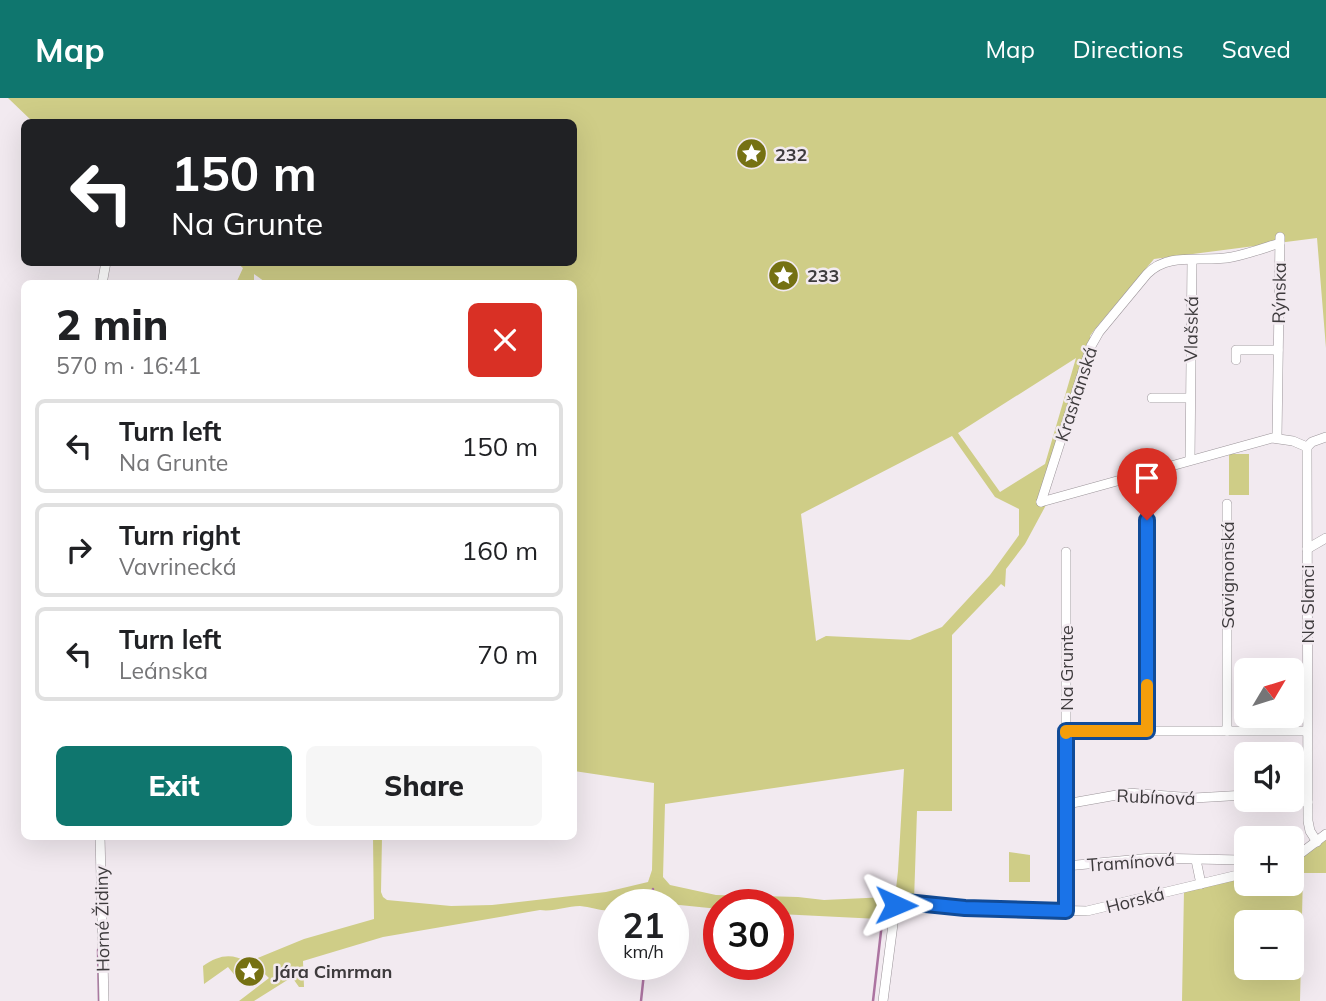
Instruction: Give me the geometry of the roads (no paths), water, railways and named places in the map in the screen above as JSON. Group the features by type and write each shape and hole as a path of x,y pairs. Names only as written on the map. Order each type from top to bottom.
{"street":[{"name":"Krasňanská","path":"1190,460 1041,502 1096,336 1152,269 1167,261 1231,258 1280,240"},
{"name":"Rýnska","path":"1277,438 1280,240"},
{"name":"Vlašská","path":"1190,460 1192,260"},
{"name":"Rýnska","path":"1236,360 1236,350 1278,350"},
{"path":"1152,398 1190,398"},
{"path":"1190,460 1277,438 1293,440 1307,447 1326,437"},
{"name":"Na Slanci","path":"1307,447 1308,802 1310,831 1317,842"},
{"name":"Savignonská","path":"1227,504 1227,731"},
{"path":"1147,520 1147,731"},
{"path":"1307,550 1326,538"},
{"name":"Na Grunte","path":"1066,552 1066,911"},
{"path":"1066,731 1307,731"},
{"name":"Rubínová","path":"1066,804 1128,793 1194,798 1234,796"},
{"path":"1304,802 1308,802"},
{"path":"1304,851 1326,834"},
{"name":"Horné Židiny","path":"100,840 104,1001"},
{"name":"Tramínová","path":"1066,866 1152,858 1234,860"},
{"name":"Tramínová","path":"1196,860 1201,884"},
{"name":"Horská","path":"883,1001 896,901 965,908 1093,910 1234,876"}],"waterway":[{"path":"873,1001 883,914"},
{"path":"98,950 99,1001"},
{"path":"641,1001 643,980"}],"place":[{"name":"232","path":"752,154"},
{"name":"233","path":"784,275"},
{"name":"Jára Cimrman","path":"250,971"}]}
